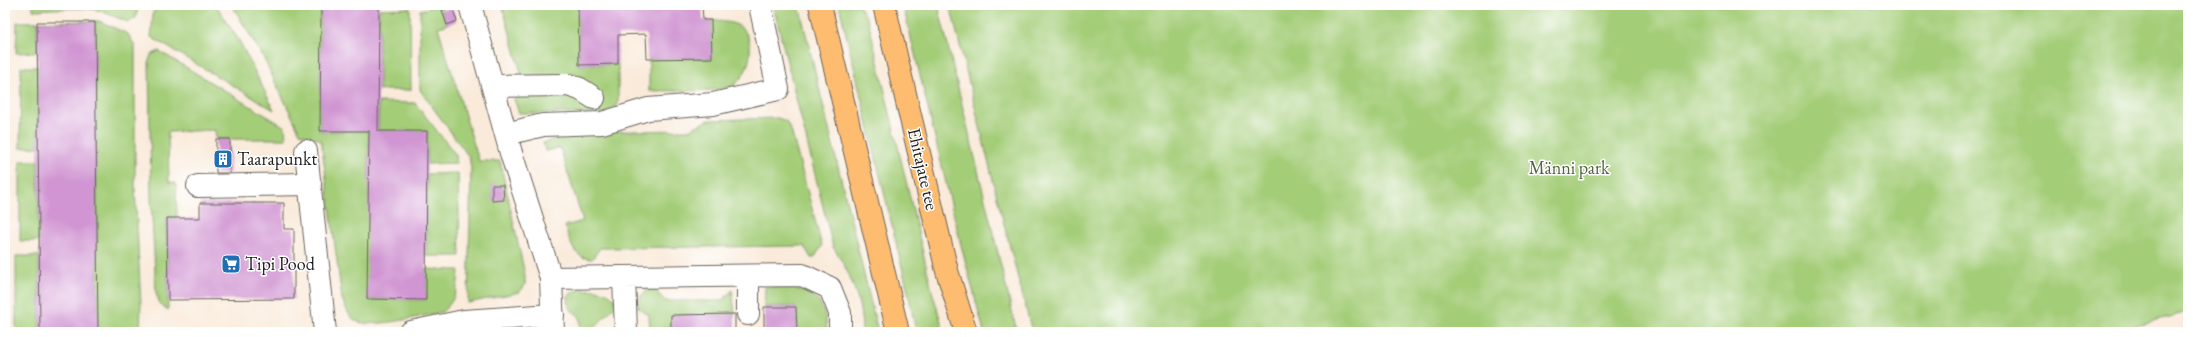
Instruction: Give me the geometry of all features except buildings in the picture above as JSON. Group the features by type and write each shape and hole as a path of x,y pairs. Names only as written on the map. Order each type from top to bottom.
{"main road":[{"path":"820,5 898,332"},
{"name":"Ehitajate tee","path":"884,5 947,271 966,332"}],"street":[{"path":"411,332 464,321 553,324 551,278 506,134 470,5"},
{"path":"506,134 543,126 602,123 648,109 713,104 778,89 760,5"},
{"path":"493,86 568,85 580,89 594,98"},
{"path":"306,151 325,332"},
{"path":"198,186 310,184"},
{"path":"551,278 802,275 830,288 840,313 840,332"},
{"path":"748,276 748,314"},
{"path":"624,277 626,332"}],"green space":[{"path":"33,5 139,5 135,19 128,22 98,10 81,8 33,10"},
{"path":"154,5 216,5 240,42 274,110 151,37"},
{"path":"232,5 321,5 320,131 369,131 368,299 426,300 426,269 459,270 458,282 453,298 442,312 381,323 358,322 350,316 342,299 321,140 300,133 263,57"},
{"path":"440,5 447,25 438,27 479,161 500,161 525,275 525,285 520,292 468,303 471,168 469,157 420,90 420,10"},
{"path":"502,5 578,5 579,65 618,64 618,105 605,114 519,113 514,99 522,94 599,91 578,76 522,76"},
{"path":"773,5 799,5 878,332 862,332 860,309 854,287 845,266 833,247"},
{"path":"839,5 859,5 868,20 932,291 944,332 916,332 908,292"},
{"path":"903,5 938,5 1017,332 984,332 961,245"},
{"name":"Männi park","path":"950,5 2188,5 2188,312 2109,332 1032,332"},
{"path":"410,8 411,90 379,90 379,9"},
{"path":"711,20 736,24 743,29 747,35 750,43 749,60 747,68 738,82 732,86 716,90 649,91 649,59 711,58"},
{"path":"99,21 128,34 135,46 135,187 141,304 140,332 98,332 95,22 37,22 37,52 16,53 17,22"},
{"path":"159,51 285,127 286,139 216,139 215,130 168,132 169,182 176,183 177,218 167,218 168,310 160,304 156,293 151,197 149,60 151,55"},
{"path":"21,67 38,67 38,147 20,148"},
{"path":"379,102 415,103 456,155 457,163 427,164 427,131 378,131"},
{"path":"778,118 786,121 791,130 822,246 814,258 811,258 804,246 600,248 592,259 580,256 576,253 565,226 583,221 560,148 545,151 543,143 575,132 688,130 709,120"},
{"path":"20,161 38,161 39,241 20,241"},
{"path":"458,173 460,256 426,256 427,174"},
{"path":"16,256 39,256 40,332 16,332"},
{"path":"765,287 790,288 809,293 822,307 826,318 827,332 797,332 796,307 764,307"},
{"path":"575,290 601,291 615,299 615,306 590,332 580,332 580,317 569,308 568,296"},
{"path":"647,290 655,290 665,301 722,301 732,290 735,314 672,315 671,332 650,332 649,315 637,307 641,296"}],"place":[{"name":"Taarapunkt","path":"223,159"},
{"name":"Tipi Pood","path":"231,264"}]}
